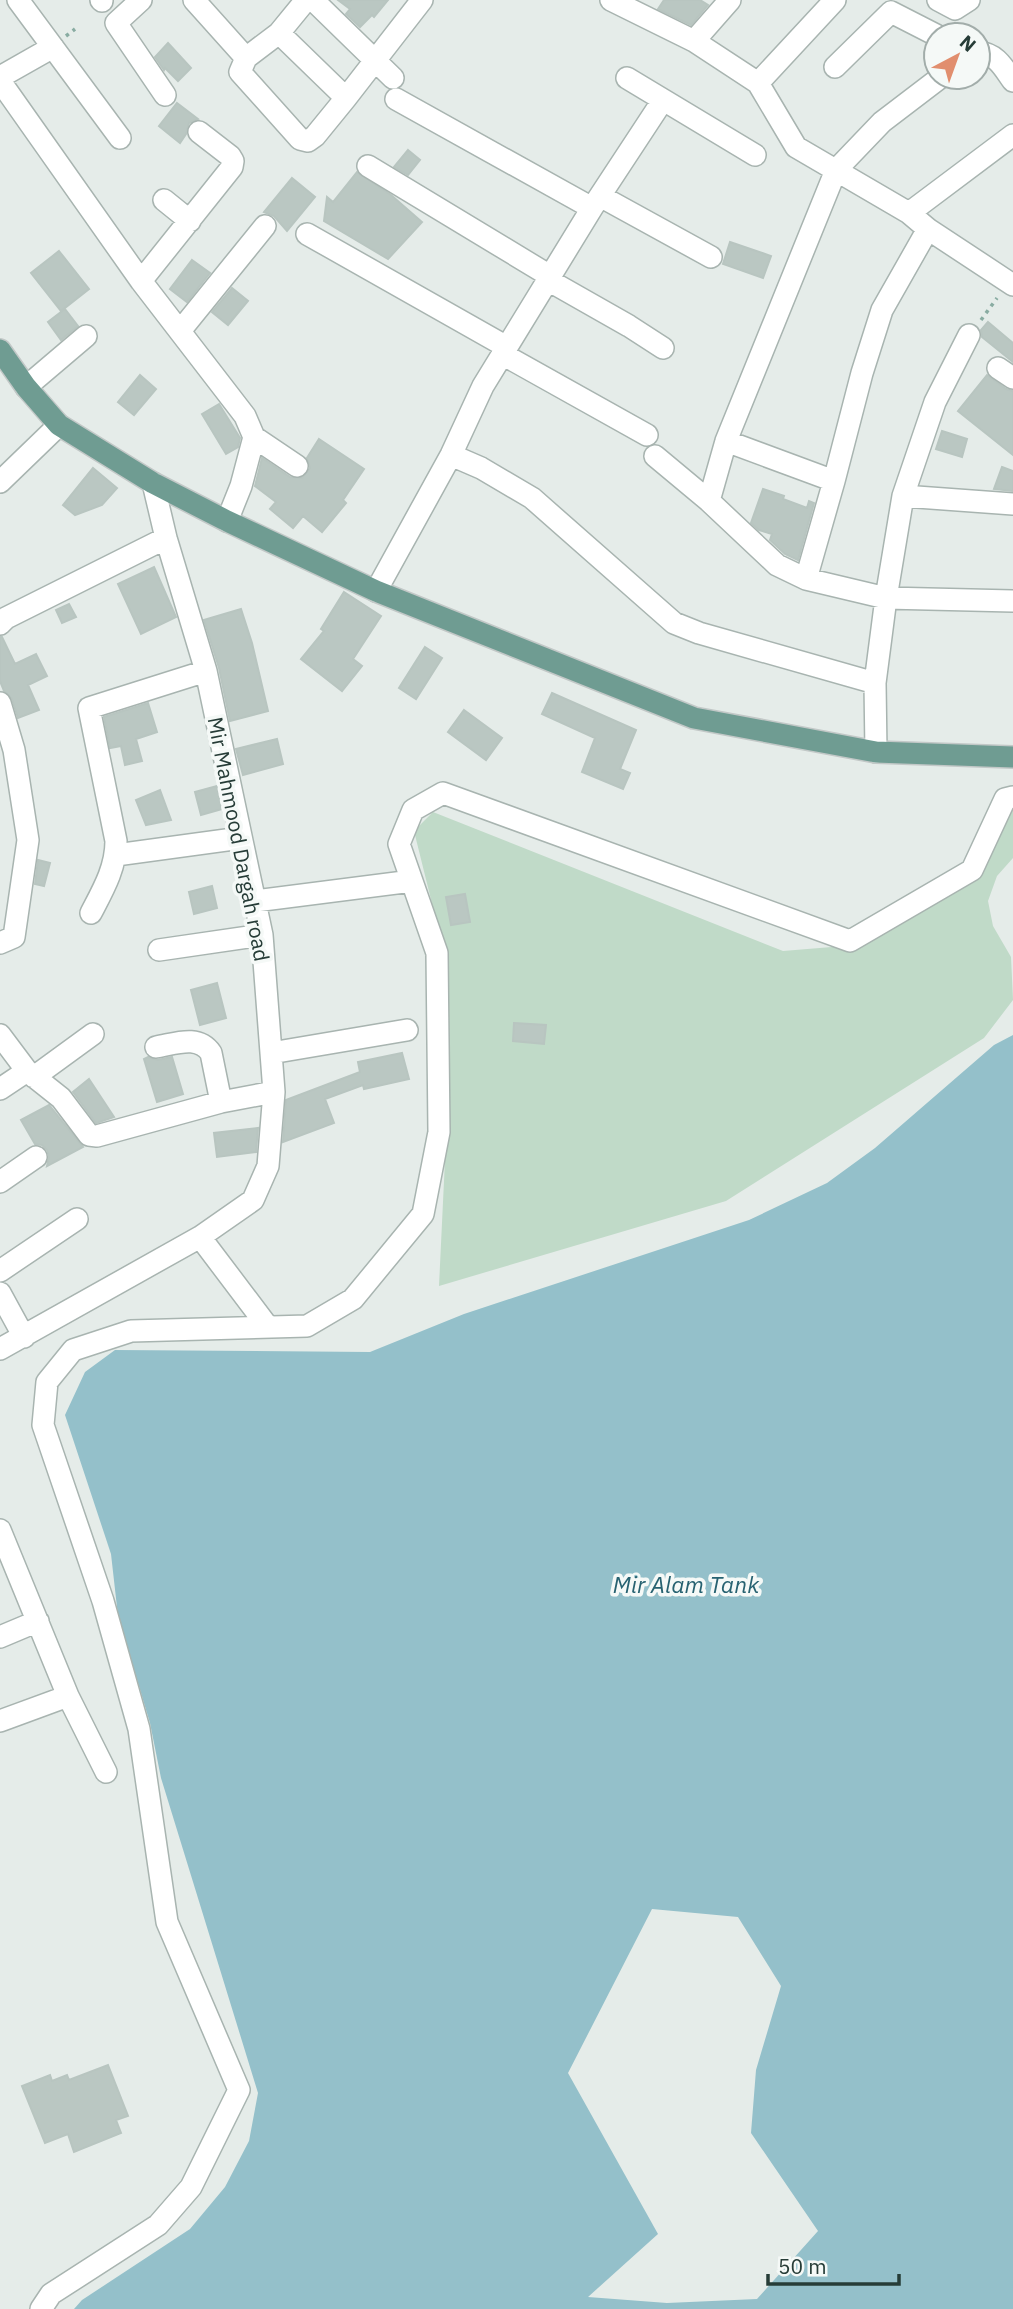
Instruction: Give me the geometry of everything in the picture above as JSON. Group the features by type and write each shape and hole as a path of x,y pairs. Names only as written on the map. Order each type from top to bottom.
{"main road":[{"path":"2,356 59,425 153,483 227,522 376,591 694,718 876,752 1013,757"}],"street":[{"path":"18,0 120,138"},
{"path":"141,0 116,23 165,95"},
{"path":"194,0 246,58"},
{"path":"306,0 279,33 246,58 240,72 300,139 308,141 315,136 422,0"},
{"path":"313,0 374,62 394,89 596,202 711,257"},
{"path":"611,0 637,6 758,83 796,147 909,213 928,229 1011,284"},
{"path":"694,41 730,0"},
{"path":"758,83 835,0"},
{"path":"938,0 955,9 969,0"},
{"path":"835,67 891,12 922,28"},
{"path":"279,33 346,97"},
{"path":"53,47 0,79 141,281 245,416 254,437 297,466"},
{"path":"992,55 1013,81"},
{"path":"627,78 755,155"},
{"path":"709,501 726,441 836,170 882,122 923,91"},
{"path":"376,591 451,454 483,386 596,202 663,100"},
{"path":"141,281 232,167 230,156 199,132"},
{"path":"909,213 1013,135"},
{"path":"368,166 663,348"},
{"path":"164,200 190,221"},
{"path":"180,331 265,226"},
{"path":"806,579 835,481 862,373 882,310 928,229"},
{"path":"307,234 647,435"},
{"path":"876,752 875,683 903,496 935,402 969,335"},
{"path":"26,387 86,336"},
{"path":"0,482 59,425"},
{"path":"227,522 241,486 254,437"},
{"path":"726,441 835,481"},
{"path":"451,454 532,498 674,623 699,633 875,683"},
{"path":"655,456 709,501 776,565 806,579 886,598 1013,601"},
{"name":"Mir Mahmood Dargah road","path":"0,1349 200,1237 253,1200 268,1166 274,1092 262,935 206,671 166,538 153,483"},
{"path":"903,496 1013,504"},
{"path":"0,624 6,618 166,538"},
{"path":"91,913 111,873 116,855 116,841 89,708 206,671"},
{"path":"0,703 7,752 28,841 14,937 0,943"},
{"path":"41,2309 51,2294 158,2225 191,2187 239,2090 167,1922 139,1728 103,1601 43,1425 47,1382 73,1350 131,1331 307,1326 353,1299 424,1214 439,1132 437,953 399,844 413,810 443,793 850,941 972,870 1005,799 1013,797"},
{"path":"116,855 241,838"},
{"path":"255,901 412,881"},
{"path":"159,950 262,935"},
{"path":"271,1053 407,1030"},
{"path":"0,1089 31,1074 93,1034"},
{"path":"0,1035 31,1074 61,1098 89,1135 97,1136 221,1102 274,1092"},
{"path":"156,1047 190,1041 207,1046 211,1053 221,1102"},
{"path":"0,1182 36,1157"},
{"path":"0,1271 77,1219"},
{"path":"200,1237 268,1327"},
{"path":"0,1293 24,1337"},
{"path":"3,1544 68,1696 106,1772"},
{"path":"0,1637 38,1621"},
{"path":"0,1721 68,1696"}],"path":[{"path":"969,335 1011,284"}],"green space":[{"path":"1013,802 1013,858 997,876 988,901 993,926 1011,957 1013,1000 984,1038 726,1201 439,1286 449,1076 446,960 414,831 433,812 783,951 856,945 975,874"}],"water":[{"name":"Mir Alam Tank","path":"1013,1035 1013,2309 74,2309 82,2300 190,2229 225,2187 249,2141 258,2093 161,1778 150,1723 118,1616 111,1554 65,1415 85,1372 115,1350 370,1352 464,1314 749,1220 827,1183 875,1148 994,1045","holes":["652,1909 738,1917 781,1986 756,2070 751,2133 818,2231 757,2299 667,2303 588,2297 658,2234 568,2073"]}],"building":[{"path":"338,0 388,0 374,17 372,15 360,27 346,14 350,9"},
{"path":"664,0 700,0 708,5 691,25 658,9"},
{"path":"168,43 191,68 178,81 165,68 164,70 155,57"},
{"path":"177,103 198,119 189,123 180,143 159,126"},
{"path":"408,150 420,160 408,175 394,167"},
{"path":"357,172 391,195 422,222 388,259 324,221 327,197 333,202"},
{"path":"292,178 315,197 287,231 274,216 264,212"},
{"path":"730,242 771,256 763,278 723,264"},
{"path":"59,251 89,289 61,311 31,273"},
{"path":"192,260 210,273 187,302 170,289"},
{"path":"232,288 248,301 228,325 212,312"},
{"path":"65,309 78,326 61,340 48,322"},
{"path":"988,322 1013,343 1013,362 982,337 981,330"},
{"path":"140,375 156,389 134,415 118,402"},
{"path":"987,375 1013,391 1013,455 958,411"},
{"path":"219,404 240,438 238,447 226,454 202,414"},
{"path":"942,431 967,439 962,457 936,449"},
{"path":"319,439 364,469 343,500 346,503 322,532 303,516 293,528 270,509 276,502 255,486 262,458 290,477 302,478 310,468 307,458"},
{"path":"1002,467 1013,471 1013,491 994,489"},
{"path":"93,468 117,488 102,505 75,515 63,505"},
{"path":"763,489 807,508 809,501 814,503 798,560 785,554 770,540 772,534 759,530 751,523"},
{"path":"154,567 176,617 141,634 118,584"},
{"path":"344,592 381,616 353,659 362,666 342,691 301,659 324,631 321,629"},
{"path":"69,604 76,617 62,623 56,610"},
{"path":"241,609 268,711 230,721 219,668 204,620"},
{"path":"0,637 15,664 36,654 47,676 28,685 39,710 18,718 12,699 4,691 0,681"},
{"path":"425,647 442,658 416,699 399,688"},
{"path":"552,693 636,730 620,769 630,773 623,789 582,772 595,738 542,714"},
{"path":"148,703 157,732 136,739 142,761 125,765 121,746 110,748 104,717"},
{"path":"464,710 502,738 486,760 448,732"},
{"path":"277,739 283,764 243,775 236,749"},
{"path":"217,786 222,809 201,815 195,792"},
{"path":"160,790 171,820 146,825 136,800"},
{"path":"38,860 50,863 44,886 35,884"},
{"path":"212,886 217,908 194,914 189,892"},
{"path":"465,894 470,922 451,925 446,897"},
{"path":"217,983 226,1018 200,1025 191,990"},
{"path":"514,1023 546,1025 544,1044 513,1041"},
{"path":"402,1053 409,1079 364,1089 363,1085 325,1099 334,1123 283,1142 286,1100 360,1072 358,1062"},
{"path":"148,1057 158,1060 172,1057 183,1094 157,1102 144,1059"},
{"path":"89,1079 114,1117 96,1123 73,1092"},
{"path":"49,1105 83,1147 47,1166 47,1150 42,1145 35,1144 21,1120"},
{"path":"258,1128 256,1152 217,1157 214,1133"},
{"path":"108,2065 128,2116 116,2120 121,2133 74,2152 68,2134 45,2143 22,2086 50,2075 52,2081 67,2075 69,2080"}]}
